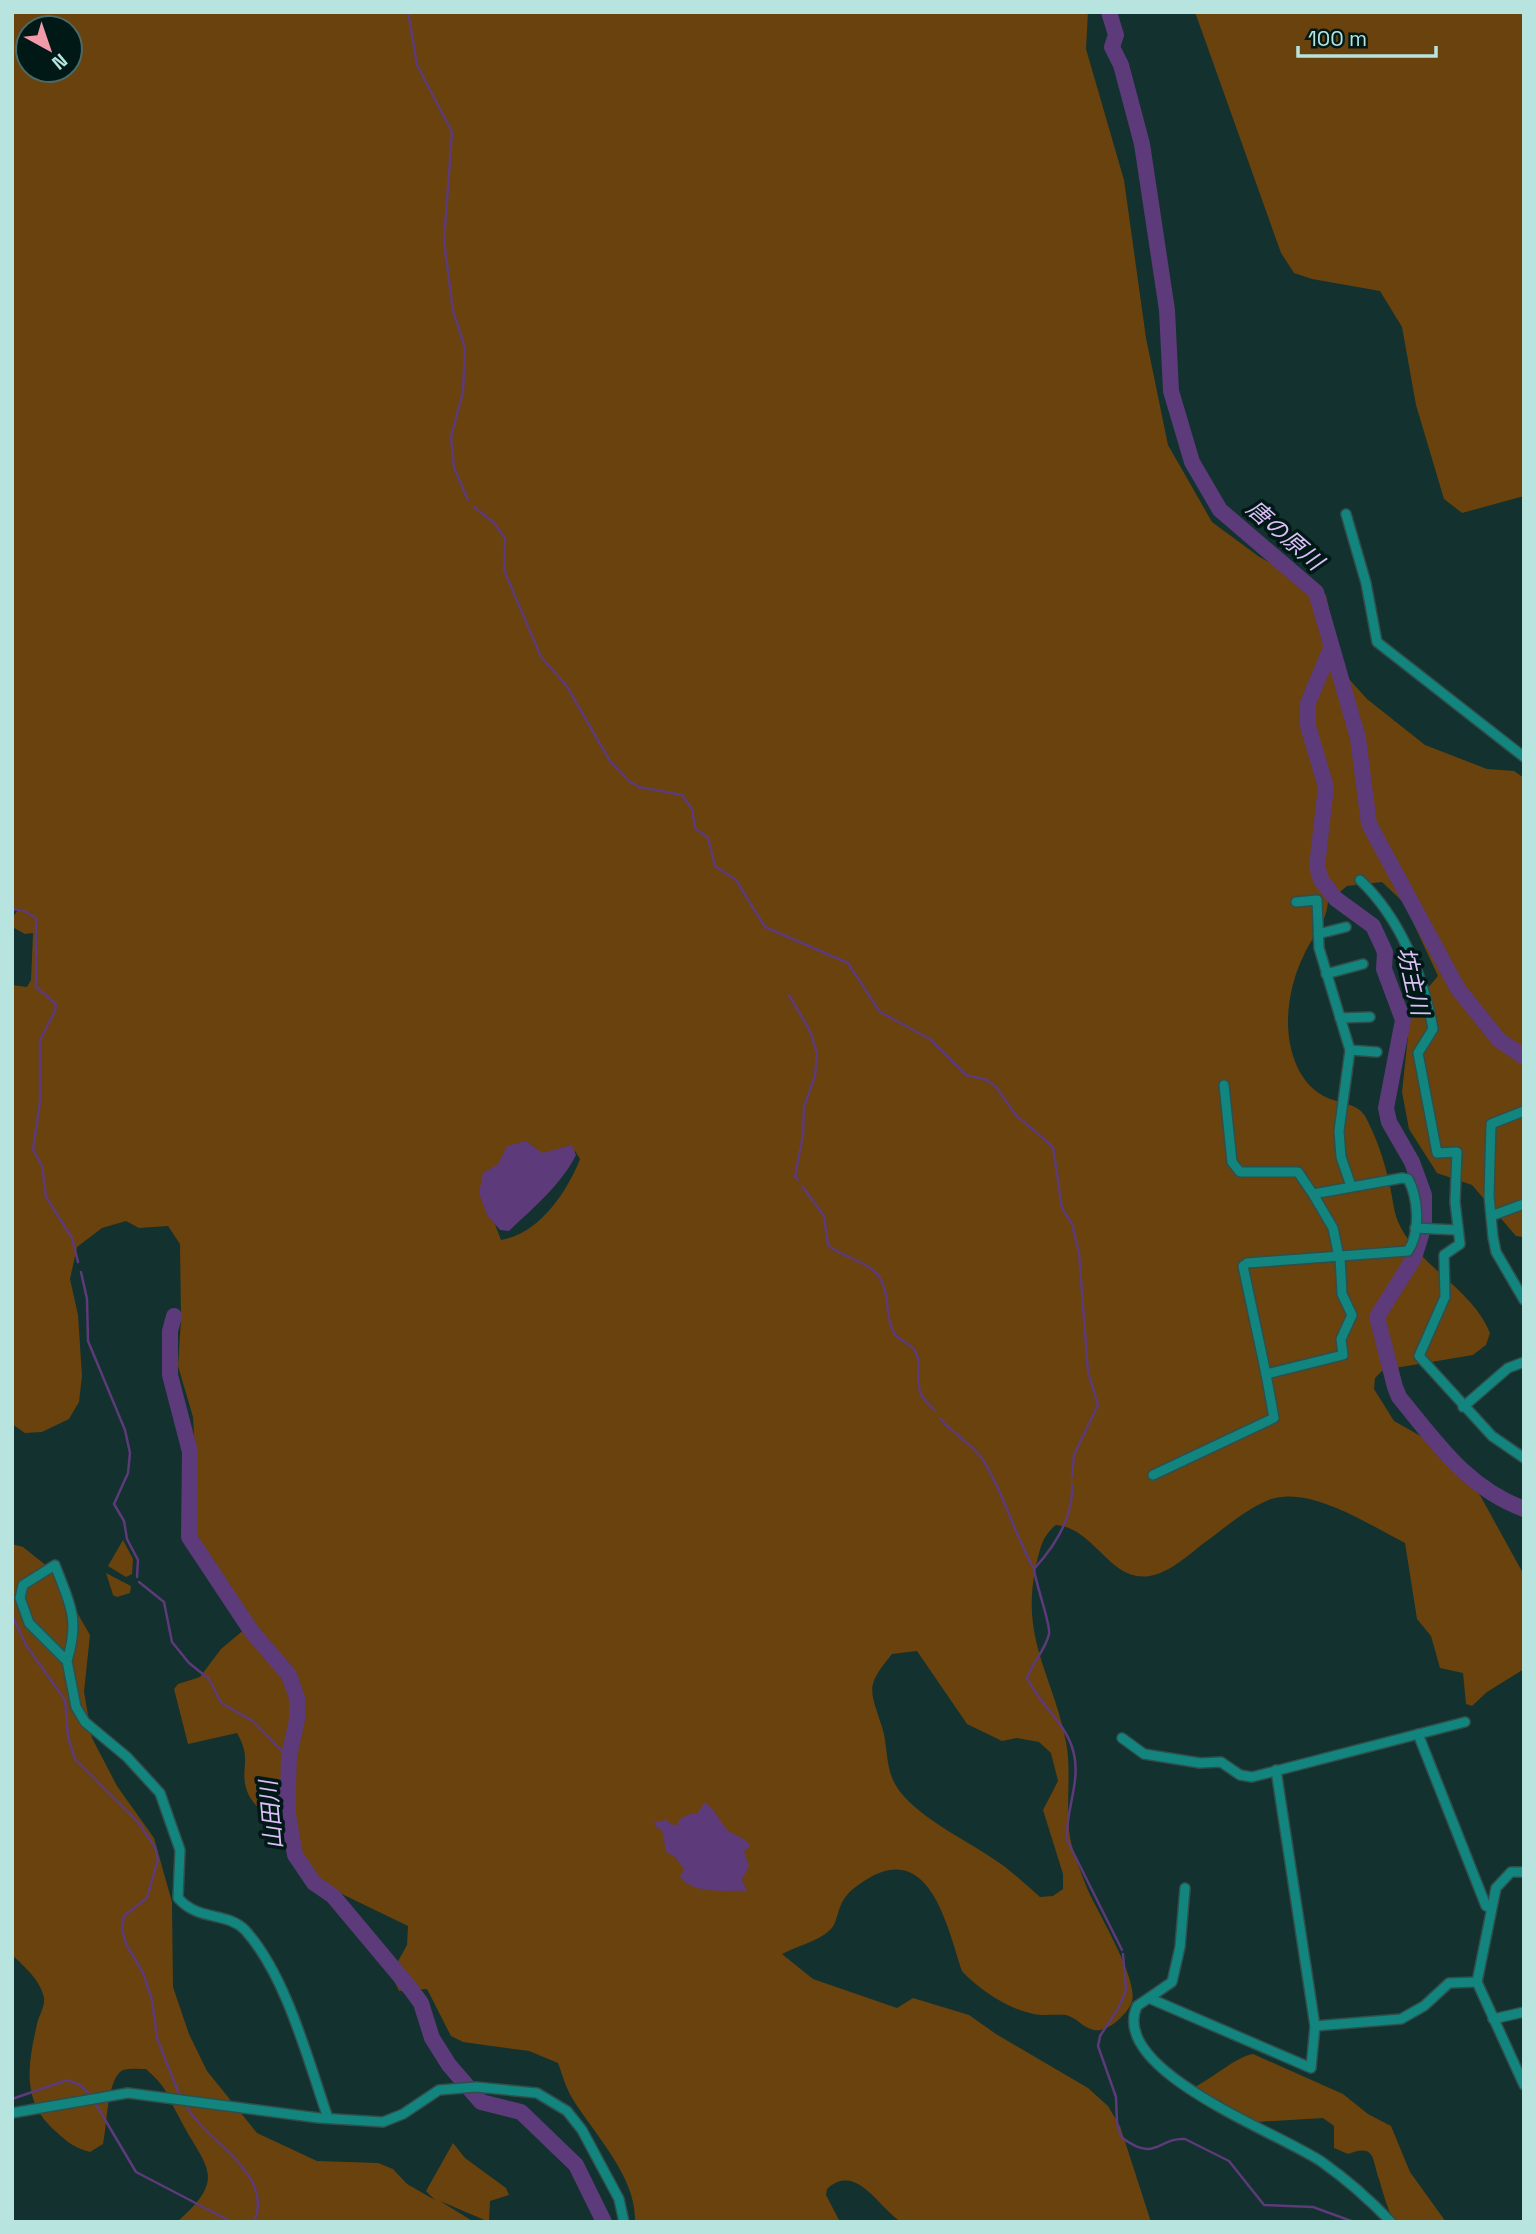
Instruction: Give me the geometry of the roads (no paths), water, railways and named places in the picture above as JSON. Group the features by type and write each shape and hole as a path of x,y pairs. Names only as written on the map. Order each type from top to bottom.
{"street":[{"path":"1346,514 1366,583 1377,642 1524,757"},
{"path":"1360,880 1380,899 1395,924 1429,1004 1433,1029 1418,1053 1435,1148 1437,1153 1457,1152 1457,1230 1460,1244 1444,1255 1446,1297 1419,1356 1492,1436 1524,1458"},
{"path":"1296,902 1317,901 1318,934 1325,974 1350,1050 1339,1130 1341,1157 1352,1186"},
{"path":"1318,934 1346,927"},
{"path":"1325,974 1363,964"},
{"path":"1340,1018 1370,1017"},
{"path":"1350,1050 1377,1052"},
{"path":"1224,1085 1232,1162 1240,1172 1298,1172 1333,1228 1342,1294 1352,1315 1341,1339 1343,1354 1266,1374"},
{"path":"1524,1111 1492,1124 1491,1216 1496,1252 1524,1300"},
{"path":"1153,1475 1274,1418 1243,1265 1401,1253 1411,1246 1415,1228 1416,1192 1408,1179 1313,1194"},
{"path":"1491,1216 1524,1204"},
{"path":"1415,1228 1457,1230"},
{"path":"1463,1407 1508,1368 1524,1362"},
{"path":"67,1661 29,1623 20,1598 23,1585 55,1565 74,1622 75,1634 67,1661 76,1707 85,1722 127,1757 160,1793 180,1850 176,1886 178,1899 195,1913 232,1921 244,1929 277,1976 327,2118"},
{"path":"1122,1738 1144,1754 1200,1763 1221,1762 1240,1774 1252,1777 1465,1722"},
{"path":"1418,1734 1486,1906 1490,1908"},
{"path":"1151,1999 1311,2068 1315,2026 1276,1770"},
{"path":"1524,1872 1511,1872 1496,1888 1477,1982 1524,2085"},
{"path":"1185,1888 1180,1947 1172,1982 1151,1999 1137,2006 1132,2026 1151,2060 1162,2071 1324,2163 1391,2222"},
{"path":"1315,2026 1401,2019 1424,2006 1449,1983 1477,1982"},
{"path":"1493,2019 1524,2012"},
{"path":"12,2113 128,2093 327,2118 383,2122 403,2114 439,2090 454,2087 537,2093 567,2111 582,2130 619,2199 624,2222"}],"waterway":[{"path":"408,12 417,65 452,132 444,241 453,311 465,348 463,392 451,437 454,468 468,500"},
{"name":"唐の原川","path":"1109,12 1116,35 1112,47 1121,65 1142,144 1167,310 1171,391 1192,462 1220,510 1316,592 1358,738 1369,824 1458,989 1499,1040 1524,1057"},
{"path":"474,507 493,522 505,538 504,570 541,657 566,685 610,761 629,781 639,787 682,795 692,809 695,828 708,838 715,866 736,880 765,927 848,963 880,1012 930,1039 966,1075 987,1080 996,1087 1015,1114 1053,1147 1062,1208 1072,1224 1079,1253 1088,1372 1098,1405 1074,1455 1072,1477"},
{"name":"坊主川","path":"1331,648 1308,703 1308,726 1326,787 1317,866 1321,880 1336,899 1373,926 1385,952 1384,969 1403,1020 1386,1108 1389,1122 1412,1162 1424,1195 1424,1223"},
{"path":"12,909 24,911 36,918 36,987 56,1004 40,1040 40,1102 33,1149 42,1166 46,1197 72,1238 78,1262"},
{"path":"789,995 810,1031 817,1053 815,1076 804,1107 803,1135 795,1176 798,1180"},
{"path":"802,1186 824,1216 828,1245 870,1268 880,1279 886,1293 894,1333 915,1351 919,1389 935,1411"},
{"name":"坊主川","path":"1422,1232 1414,1258 1377,1317 1395,1387 1399,1397 1454,1462 1485,1489 1524,1509"},
{"path":"81,1272 87,1299 88,1341 125,1430 130,1453 128,1473 114,1504 124,1521 127,1539 138,1560 137,1577"},
{"name":"山田川","path":"174,1316 170,1331 170,1375 190,1452 189,1537 252,1632 289,1675 297,1698 297,1720 289,1756 288,1789 288,1815 295,1855 314,1883 333,1896 410,1988 421,2003 432,2038 449,2065 481,2102 521,2112 576,2165 604,2222"},
{"path":"940,1418 983,1460 1034,1569"},
{"path":"1072,1484 1070,1508 1062,1530 1034,1569 1049,1634 1027,1678 1063,1729 1072,1747 1076,1771 1067,1840 1122,1950"},
{"path":"139,1582 164,1602 172,1642 189,1663 209,1679 221,1703 253,1721 288,1757"},
{"path":"12,1615 26,1645 65,1700 68,1737 75,1759 138,1822 155,1847 158,1859 147,1898 124,1916 122,1929 126,1944 143,1973 152,2000 157,2038 181,2099"},
{"path":"1123,1954 1126,1990 1119,2007 1100,2036 1098,2046 1116,2097 1117,2123 1121,2137 1133,2145 1150,2149 1176,2139 1185,2139 1229,2161 1264,2205 1313,2207 1354,2222"},
{"path":"12,2099 67,2080 80,2085 91,2095"},
{"path":"94,2101 136,2172 232,2222"},
{"path":"185,2104 247,2173 255,2188 258,2204 254,2222"}]}
